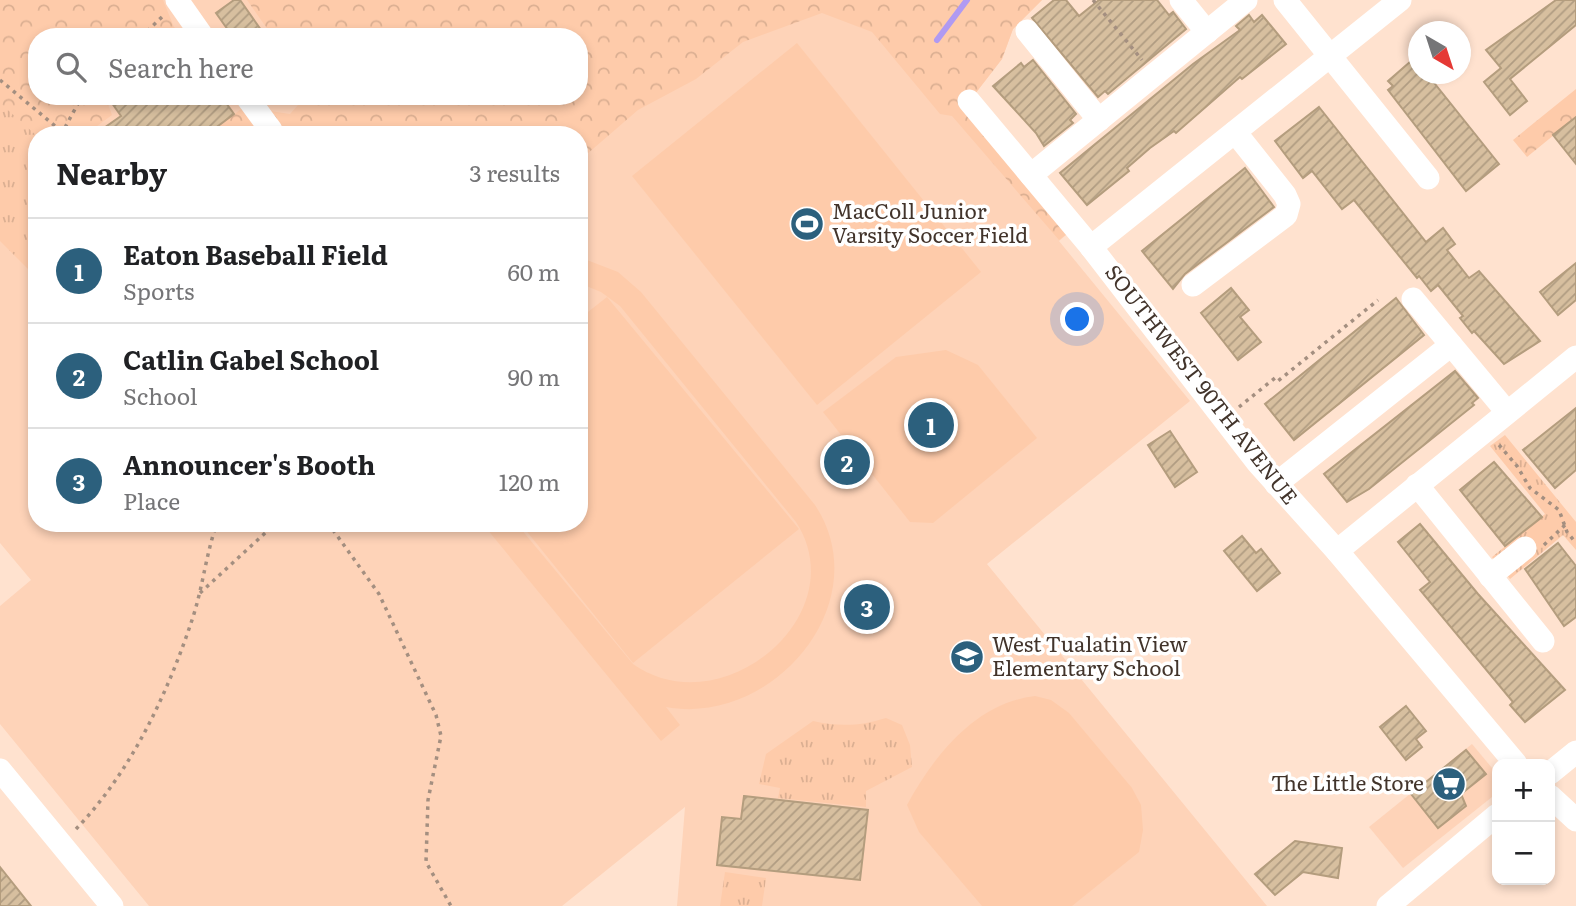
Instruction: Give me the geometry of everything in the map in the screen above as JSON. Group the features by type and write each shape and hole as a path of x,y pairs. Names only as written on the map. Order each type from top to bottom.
{"street":[{"path":"1181,0 1207,32"},
{"path":"1031,175 1246,0"},
{"path":"1285,0 1428,177"},
{"path":"1091,247 1400,0"},
{"path":"186,3 198,28"},
{"path":"1027,31 1099,120"},
{"name":"SOUTHWEST 90TH AVENUE","path":"968,101 1091,247 1276,484 1337,551 1512,759"},
{"path":"253,105 268,126"},
{"path":"1193,285 1286,215 1288,210 1285,195 1235,132"},
{"path":"1413,299 1507,412"},
{"path":"1276,484 1451,345"},
{"path":"1337,551 1576,357"},
{"path":"1417,485 1543,641"},
{"path":"1490,576 1525,548"},
{"path":"1555,769 1576,752"},
{"path":"0,770 111,906"},
{"path":"1555,801 1576,820"},
{"path":"1388,906 1492,819"}],"path":[{"path":"1093,0 1155,75"},
{"path":"153,28 186,3"},
{"path":"0,80 28,104"},
{"path":"29,105 53,126"},
{"path":"65,126 77,105"},
{"path":"1224,419 1275,378 1278,381 1378,300"},
{"path":"1486,429 1511,457 1530,488 1559,510 1567,532 1576,543"},
{"path":"60,843 101,803 134,749 174,666 199,594 214,532"},
{"path":"199,594 266,532"},
{"path":"334,532 379,594 436,715 441,736 428,800 426,863 451,906"}],"shaded area":[{"path":"0,0 1042,0 1013,29 1002,59 968,103 1072,230 1059,241 1190,401 987,564 1267,906 677,906 685,807 562,906 149,906 0,724 0,606 31,580 0,543"},
{"path":"1472,744 1492,768 1492,797 1403,868 1369,827"}],"green space":[{"path":"0,0 163,0 175,28 28,28 28,105 108,105 112,115 97,126 28,128 0,103"},
{"path":"247,0 1042,0 1013,29 1002,59 968,103 1072,230 1059,240 952,116 940,114 872,32 822,13 743,42 696,79 638,110 588,153 588,126 218,126 244,107 290,114 298,105 588,105 588,28 267,28"},
{"name":"MacColl Junior Varsity Soccer Field","path":"797,43 981,272 817,405 632,176"},
{"path":"0,86 30,126 28,126 28,269 0,241"},
{"path":"1576,89 1576,117 1527,157 1513,140"},
{"path":"588,260 618,272 641,292 815,505 831,542 834,580 824,617 805,650 777,677 743,698 706,708 666,707 680,725 661,741 489,532 523,532 633,664 668,680 704,681 740,671 770,651 794,624 808,592 810,557 796,522 620,306 601,292 588,287"},
{"path":"607,297 799,529 633,663 527,532 588,532 588,312"},
{"path":"946,350 978,365 1037,438 933,523 910,522 823,412 896,357"},
{"path":"1505,435 1576,522 1576,550 1563,535 1510,579 1492,557 1545,514 1490,446"},
{"path":"1035,696 1051,700 1069,713 1132,788 1141,805 1143,830 1139,852 1072,906 982,906 919,832 907,805 930,768 959,734 994,709"},
{"path":"886,718 902,725 910,745 912,767 866,791 866,807 778,798 780,788 759,784 766,754 813,721 850,725"},
{"path":"725,872 766,878 762,906 720,906"}],"building":[{"path":"234,0 240,0 260,28 227,28 216,13"},
{"path":"1054,0 1066,0 1079,16 1099,0 1157,0 1169,15 1173,12 1186,29 1108,94 1105,91 1098,97 1032,18"},
{"path":"1556,0 1576,0 1576,25 1510,79 1527,101 1510,115 1484,82 1501,68 1486,50"},
{"path":"1249,15 1254,22 1262,15 1286,44 1242,79 1240,77 1176,133 1174,131 1150,148 1127,168 1129,171 1087,205 1060,173 1193,64 1240,30 1236,26"},
{"path":"1033,60 1076,114 1070,120 1073,123 1044,146 1036,133 993,86 1021,63 1024,67"},
{"path":"1408,64 1408,84 1435,84 1499,164 1466,191 1388,90 1393,86 1388,81"},
{"path":"113,105 228,105 234,114 218,126 107,126 121,116"},
{"path":"1319,107 1426,242 1443,228 1455,244 1447,250 1469,278 1479,271 1540,341 1504,364 1474,331 1472,333 1460,318 1463,316 1438,285 1431,291 1419,276 1417,278 1354,200 1342,209 1312,171 1303,178 1275,141"},
{"path":"1576,117 1576,164 1553,135"},
{"path":"1245,168 1274,207 1185,274 1173,289 1142,251"},
{"path":"1576,263 1576,300 1558,315 1540,292"},
{"path":"1231,288 1249,310 1240,317 1261,342 1238,360 1201,313"},
{"path":"1396,298 1424,335 1294,440 1265,404"},
{"path":"1455,371 1478,398 1472,403 1474,405 1369,489 1347,502 1324,474"},
{"path":"1576,408 1576,470 1555,488 1523,450"},
{"path":"1170,431 1197,472 1175,487 1148,445"},
{"path":"1494,462 1542,517 1505,546 1460,490"},
{"path":"1420,524 1478,594 1565,690 1525,722 1510,705 1513,702 1420,590 1430,582 1398,542"},
{"path":"1242,536 1256,553 1261,549 1280,573 1257,591 1224,551"},
{"path":"1558,543 1576,566 1576,617 1564,626 1525,569"},
{"path":"1406,706 1426,731 1416,739 1422,747 1406,760 1380,727"},
{"name":"The Little Store","path":"1466,750 1486,774 1461,794 1466,806 1438,828 1411,794"},
{"path":"744,796 868,810 860,880 717,865 722,817 741,819"},
{"path":"1295,841 1342,848 1338,878 1303,872 1275,895 1255,874"},
{"path":"0,867 31,906 0,906"}],"waterway":[{"path":"937,40 967,0"}],"place":[{"name":"MacColl Junior Varsity Soccer Field","path":"807,224"},
{"name":"Eaton Baseball Field","path":"931,425"},
{"name":"Catlin Gabel School","path":"847,462"},
{"name":"Announcer's Booth","path":"867,607"},
{"name":"West Tualatin View Elementary School","path":"967,657"},
{"name":"The Little Store","path":"1449,784"}]}
